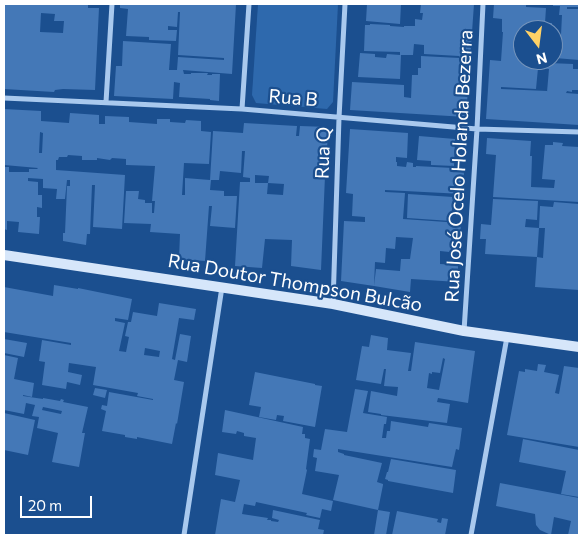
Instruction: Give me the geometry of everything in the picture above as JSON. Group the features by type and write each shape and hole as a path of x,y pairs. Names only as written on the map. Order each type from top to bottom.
{"main road":[{"name":"Rua Doutor Thompson Bulcão","path":"4,255 222,286 333,304 464,331 579,347"}],"street":[{"path":"106,102 112,4"},
{"path":"242,109 249,4"},
{"name":"Rua Q","path":"333,304 345,4"},
{"name":"Rua José Ocelo Holanda Bezerra","path":"464,331 483,4"},
{"name":"Rua B","path":"4,98 242,109 477,129 579,132"},
{"path":"184,535 222,286"},
{"path":"470,535 507,336"}],"shaded area":[{"path":"258,4 338,4 333,102 327,109 256,103 252,95"}],"building":[{"path":"4,4 88,4 88,8 99,8 95,90 63,89 55,90 54,92 4,89","holes":["41,13 55,14 54,21 64,21 63,33 40,32"]},
{"path":"120,4 236,4 232,74 183,70 184,74 220,74 219,101 179,97 180,83 174,82 173,99 114,96 116,66 122,66 123,41 171,44 169,70 177,70 178,57 224,60 224,58 178,55 180,12 178,12 177,27 168,26 168,30 177,30 176,41 149,40 149,37 126,36 128,9 120,8"},
{"path":"367,4 401,4 400,24 366,21"},
{"path":"421,4 474,4 466,117 350,110 352,82 404,85 404,97 411,98 412,75 418,75 418,68 421,68 421,56 460,58 459,56 424,54 424,45 414,44 413,55 401,55 400,79 358,77 360,53 375,54 375,57 386,58 387,54 400,55 400,52 364,51 365,25 415,26 415,19 422,20 423,13 420,13"},
{"path":"494,4 526,4 526,7 546,8 545,20 513,20 513,70 538,70 536,89 501,87 501,89 547,92 549,70 563,70 563,64 573,64 573,69 579,69 579,90 567,91 566,93 579,94 579,125 486,119 490,60 501,61 502,19 493,18"},
{"path":"553,4 579,4 579,7 567,7 567,9 579,9 579,60 563,59 563,20 562,15 559,15 560,6 553,6"},
{"path":"4,109 41,111 41,121 69,123 70,113 99,115 99,124 105,124 105,116 129,117 129,122 157,124 157,119 170,119 170,122 185,123 186,120 201,121 201,131 211,132 209,164 184,163 182,195 185,195 185,178 210,180 213,131 243,133 244,123 297,126 296,136 299,136 300,126 328,127 326,173 321,173 321,176 325,176 321,270 291,266 292,240 265,239 262,268 235,266 240,182 250,182 250,178 243,177 245,151 242,151 241,173 220,171 219,180 211,180 210,190 224,191 224,196 237,196 235,228 210,226 212,206 209,206 205,261 179,259 180,234 150,232 151,224 124,223 126,191 139,191 138,199 145,200 145,203 152,203 152,213 154,213 155,201 152,201 155,166 126,165 126,159 112,158 110,160 97,158 97,160 82,160 82,156 68,155 67,157 59,157 56,160 56,170 125,175 122,229 93,227 95,185 92,185 90,234 87,234 86,245 63,241 67,186 70,186 70,180 67,180 65,199 56,199 57,189 43,188 43,179 28,178 28,181 38,182 38,195 42,195 42,208 37,207 37,217 40,217 39,234 18,232 19,222 7,221 7,230 4,229 4,167 9,167 9,172 29,172 29,169 38,168 4,165","holes":["40,132 43,133 42,153 39,153","255,175 269,176 268,183 255,183","268,183 284,184 283,195 267,194"]},
{"path":"350,129 408,133 407,158 396,157 397,166 406,167 407,162 413,163 413,167 453,168 453,170 464,171 463,194 385,190 385,192 405,193 403,219 461,223 459,253 440,251 440,264 458,265 458,282 411,279 410,292 341,281 344,221 365,222 365,217 352,216 353,194 346,193","holes":["396,237 413,238 410,259 401,259 400,271 376,269 374,286 375,262 385,263 386,248 395,249"]},
{"path":"419,136 455,139 454,166 431,165 431,161 417,160"},
{"path":"487,138 531,141 531,187 554,188 555,180 542,179 545,145 553,145 553,142 563,143 562,146 579,147 579,202 493,197 496,155 486,154"},
{"path":"408,194 453,197 451,221 407,218"},
{"path":"493,199 538,201 537,220 526,219 525,227 539,228 537,257 485,254 486,239 480,239 481,224 491,225"},
{"path":"554,202 579,204 579,290 535,287 537,257 543,258 545,228 539,228 540,206 553,207"},
{"path":"54,285 132,299 128,320 115,318 115,321 125,323 119,351 126,352 129,337 125,336 128,322 131,322 133,312 157,316 159,303 196,309 194,320 179,318 172,359 175,360 180,334 191,336 187,362 178,360 174,380 184,382 172,444 137,437 137,439 125,437 125,435 102,431 106,411 101,409 102,405 107,406 109,392 153,399 137,396 138,393 93,385 96,367 69,363 68,372 82,375 80,385 67,382 66,389 42,385 45,362 39,361 42,340 71,345 71,343 4,332 4,287 53,296","holes":["145,348 160,351 159,357 144,355"]},
{"path":"371,335 388,338 387,350 411,353 408,371 411,371 415,342 475,351 468,403 438,398 437,402 450,404 447,423 368,412 371,391 397,396 398,387 384,386 386,369 384,369 381,384 356,380 362,346 369,347","holes":["443,358 445,359 439,390 427,388 429,373 440,373"]},
{"path":"4,339 27,343 24,357 4,353"},
{"path":"4,355 18,358 14,379 34,383 32,397 23,396 60,401 61,399 64,400 63,402 88,407 82,433 85,433 79,467 52,462 58,433 37,428 39,417 32,416 35,405 26,403 24,414 4,410","holes":["43,407 62,411 61,414 42,410"]},
{"path":"538,364 546,365 544,372 559,375 555,393 559,394 564,366 579,368 579,447 507,435 519,371 525,372 525,369 537,371"},
{"path":"255,372 322,386 315,427 283,421 284,416 277,415 276,420 259,417 261,407 249,405"},
{"path":"95,388 107,390 105,398 93,395"},
{"path":"355,389 368,391 363,413 387,417 382,438 386,438 387,431 390,431 391,421 428,427 429,423 462,428 459,450 456,449 452,467 338,449 338,452 344,455 382,463 377,482 383,485 378,510 333,500 339,475 315,471 317,458 313,457 314,449 321,450 325,429 347,432"},
{"path":"225,410 303,427 302,434 305,434 305,438 310,439 302,494 333,501 331,511 322,509 320,518 306,515 307,513 256,502 255,506 244,504 242,514 268,518 267,520 278,522 279,520 272,518 273,510 320,520 318,529 324,530 323,535 215,535 221,499 235,502 240,480 215,475 218,453 253,460 256,438 244,436 244,433 237,431 236,434 222,432"},
{"path":"4,413 35,420 28,455 4,450"},
{"path":"523,439 579,450 579,497 561,494 566,471 519,462"},
{"path":"391,459 456,470 453,493 388,481 385,479"},
{"path":"500,483 579,498 579,535 568,535 571,521 554,517 551,535 540,530 536,525 535,514 496,506"},
{"path":"378,510 390,512 386,535 374,535"},
{"path":"397,511 438,519 437,522 441,523 442,518 448,519 445,535 392,535"}]}
